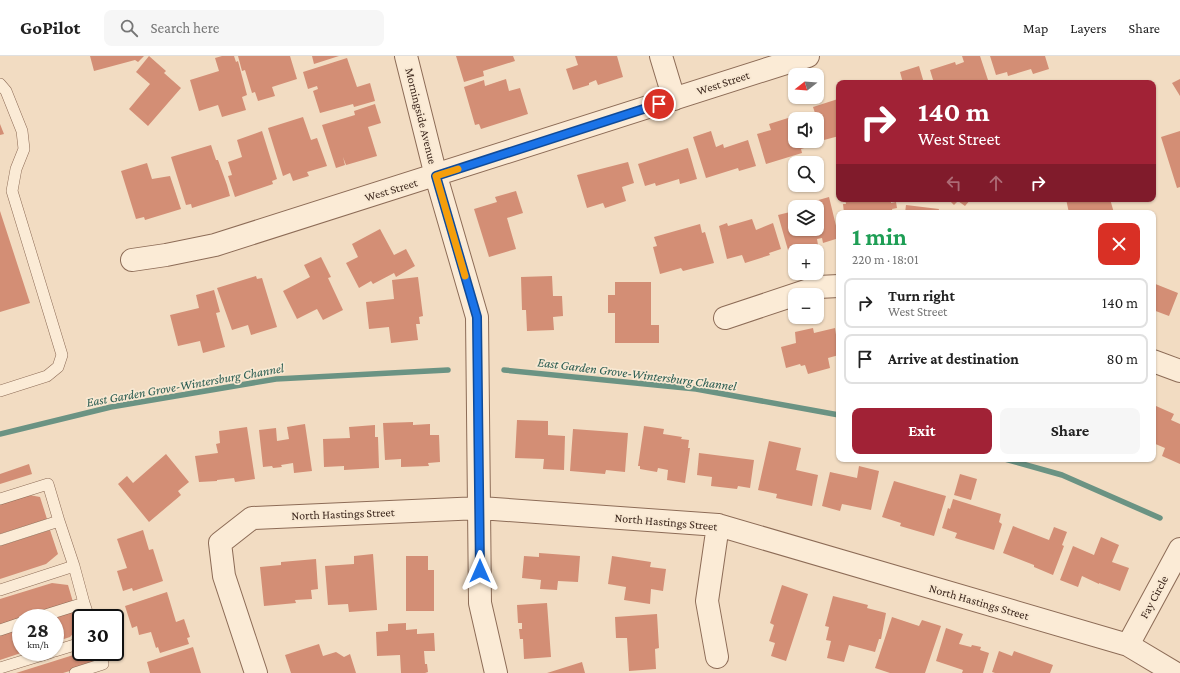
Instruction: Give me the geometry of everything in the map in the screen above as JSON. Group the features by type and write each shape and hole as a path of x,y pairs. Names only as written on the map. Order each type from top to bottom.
{"street":[{"name":"Morningside Avenue","path":"406,56 436,176 477,317 480,602 496,673"},
{"path":"661,56 674,99"},
{"name":"West Street","path":"132,260 215,245 436,176 808,56"},
{"path":"725,318 818,287 836,286"},
{"path":"1156,362 1180,371"},
{"name":"North Hastings Street","path":"256,673 224,576 220,542 252,518 480,508 718,525 1128,645 1175,673"},
{"path":"717,657 707,601 718,525"},
{"name":"Fay Circle","path":"1128,645 1179,551"}],"lane":[{"path":"0,84 6,91 22,130 24,149 16,169 12,191 62,355 58,368 47,376 0,391"},
{"path":"0,499 48,484 86,609"},
{"path":"0,540 59,521"},
{"path":"0,590 74,566"},
{"path":"63,609 84,602"},
{"path":"0,630 12,626"},
{"path":"0,668 23,661"},
{"path":"75,673 104,669"}],"building":[{"path":"90,56 144,56 138,62 135,60 94,71"},
{"path":"149,56 166,71 164,73 181,88 148,126 129,109 150,84 136,72"},
{"path":"222,56 234,56 236,62 238,61 247,95 242,97 246,110 222,117 218,105 199,111 190,80 219,71 215,58"},
{"path":"238,56 290,56 297,79 272,87 275,96 258,101 255,92 252,93 245,70 242,71"},
{"path":"312,56 339,56 314,64"},
{"path":"456,56 513,56 515,61 483,71 484,76 464,82"},
{"path":"575,56 617,56 623,77 598,85 596,80 589,83 589,85 573,90 566,69 578,65"},
{"path":"962,56 980,56 988,80 933,80 930,70 955,62 956,65 964,62"},
{"path":"990,56 1045,56 1049,69 1033,74 1031,69 1008,76 1007,72 996,75"},
{"path":"347,58 357,87 370,83 375,101 354,107 353,104 320,113 313,91 318,89 317,86 308,89 303,72"},
{"path":"919,66 923,80 902,80 900,72"},
{"path":"506,79 509,91 520,88 528,114 481,129 479,124 475,125 464,87 484,80 485,86"},
{"path":"1180,79 1180,96 1172,83"},
{"path":"836,100 836,137 824,140 824,112 815,112 813,107"},
{"path":"375,104 381,123 368,127 377,156 346,165 343,157 345,165 336,168 322,125 355,115 354,111"},
{"path":"303,117 311,140 317,138 327,166 307,172 309,176 293,181 290,173 283,176 268,128"},
{"path":"788,118 788,148 804,148 801,149 802,153 788,156 788,157 766,164 757,134 771,130 769,124"},
{"path":"0,124 4,134 0,135"},
{"path":"262,131 277,179 272,181 273,184 235,197 228,176 232,175 228,162 242,157 237,140"},
{"path":"711,131 716,147 723,144 724,148 748,140 756,166 739,171 738,168 706,178 693,137"},
{"path":"1180,131 1180,187 1177,188 1161,137"},
{"path":"211,145 216,160 218,160 230,196 192,208 191,204 186,205 171,157"},
{"path":"688,148 697,179 680,184 679,179 656,186 655,183 645,186 638,164"},
{"path":"628,162 634,183 622,187 626,201 605,208 603,203 587,208 577,175"},
{"path":"147,163 152,179 170,176 181,209 145,220 144,217 136,219 121,171"},
{"path":"516,191 523,213 507,218 516,249 489,257 474,209 497,202 495,197"},
{"path":"829,197 836,226 836,239 823,243 822,238 817,239 818,244 788,244 788,250 778,215 788,212 788,236 824,236 824,200 818,200"},
{"path":"846,202 896,202 897,208 892,210 844,210 843,204 846,204"},
{"path":"959,202 968,202 965,206"},
{"path":"1067,202 1111,202 1113,210 1068,210"},
{"path":"906,205 939,209 939,210 905,210"},
{"path":"0,211 30,303 0,312"},
{"path":"752,219 756,230 773,223 781,249 769,253 770,255 745,263 742,255 727,259 719,226 727,223 728,226"},
{"path":"700,224 702,233 705,232 714,263 683,271 681,268 660,274 653,247 657,246 654,237"},
{"path":"380,229 394,255 406,249 415,266 396,277 394,273 373,284 371,281 359,288 346,263 358,257 352,244"},
{"path":"321,257 331,277 328,278 343,310 323,320 317,309 297,319 283,291 310,277 304,265"},
{"path":"256,276 257,279 262,278 277,327 251,335 248,325 232,330 217,288"},
{"path":"552,276 553,296 562,296 563,316 553,317 554,330 527,331 526,310 522,310 521,277"},
{"path":"418,277 423,316 419,317 420,324 416,324 418,340 391,343 389,327 369,329 366,302 394,299 392,280"},
{"path":"615,282 651,282 651,325 659,325 659,343 615,343 615,313 608,313 608,295 615,295"},
{"path":"1156,284 1178,293 1169,316 1156,311"},
{"path":"214,290 220,312 216,313 225,347 203,353 200,341 178,346 170,315 199,308 196,295"},
{"path":"813,328 814,333 835,328 836,356 828,358 830,368 808,374 805,365 801,366 800,364 786,368 781,347 796,343 795,332"},
{"path":"1156,406 1174,414 1171,420 1180,424 1180,464 1162,456 1165,448 1156,444"},
{"path":"517,420 548,421 548,435 565,436 564,470 543,469 544,459 515,458"},
{"path":"413,422 413,425 430,424 430,435 439,435 440,462 428,463 429,466 401,467 401,459 385,460 383,423"},
{"path":"305,424 312,471 294,473 293,463 281,465 282,467 263,467 259,430 276,428 277,441 289,439 287,427"},
{"path":"375,425 375,437 378,437 379,468 344,470 344,466 324,467 323,439 350,438 349,427"},
{"path":"644,426 664,429 663,434 682,437 681,439 689,440 688,448 690,448 685,483 667,480 668,470 658,468 657,472 640,469 640,466 638,466"},
{"path":"247,427 255,479 235,482 234,478 199,482 195,456 218,453 216,444 220,443 219,431"},
{"path":"573,429 628,433 625,472 606,470 605,474 570,471"},
{"path":"769,441 801,448 796,470 818,475 812,506 776,498 777,494 758,490"},
{"path":"699,453 754,460 750,488 738,486 737,489 711,486 712,477 697,475"},
{"path":"166,454 189,482 178,491 181,495 149,522 118,484 127,476 133,483"},
{"path":"29,464 32,474 0,484 0,474"},
{"path":"859,466 879,471 871,510 842,504 840,511 822,506 830,472 857,478"},
{"path":"960,474 977,479 971,500 954,495"},
{"path":"894,481 946,496 934,536 900,526 901,523 882,517"},
{"path":"24,494 40,497 47,519 0,534 0,502"},
{"path":"953,499 1001,514 999,522 1002,524 994,550 955,538 957,533 942,528 948,508 950,509"},
{"path":"1013,526 1049,540 1054,527 1067,532 1062,545 1064,546 1053,575 1034,567 1034,565 1003,553"},
{"path":"50,530 58,554 46,564 0,579 0,546"},
{"path":"143,530 149,550 153,549 163,581 133,591 132,588 123,591 117,571 127,568 117,539"},
{"path":"1101,537 1119,545 1112,562 1129,568 1120,591 1082,576 1078,587 1060,580 1073,546 1094,555"},
{"path":"539,553 580,556 578,582 558,581 557,590 540,589 541,580 522,578 524,556 539,557"},
{"path":"373,554 377,610 349,612 348,604 328,605 325,566 354,564 354,556"},
{"path":"406,556 428,556 428,570 434,570 434,611 406,611"},
{"path":"612,556 651,562 650,567 666,569 663,591 651,589 650,604 624,600 626,587 608,584"},
{"path":"316,559 318,589 311,590 312,599 295,600 296,603 264,606 260,567 281,565 281,562"},
{"path":"52,583 68,585 73,602 51,609 12,609 12,621 0,625 0,599"},
{"path":"782,585 808,594 786,661 771,656 775,643 769,641 774,625 770,623"},
{"path":"167,592 176,622 184,619 190,637 187,638 189,644 160,653 158,647 156,648 151,632 139,635 137,626 132,628 125,606"},
{"path":"833,596 868,605 867,608 886,613 881,639 879,639 875,652 849,645 844,662 827,658 831,641 826,640 829,627 825,626"},
{"path":"547,603 551,657 524,659 523,639 520,639 519,629 522,629 522,623 518,623 517,605"},
{"path":"72,612 72,635 64,639 64,614"},
{"path":"657,614 659,648 655,649 656,669 629,671 627,638 616,638 615,617"},
{"path":"892,617 919,626 922,620 941,626 925,673 890,673 875,668"},
{"path":"406,623 406,630 417,629 417,634 434,633 435,651 424,651 425,664 427,664 428,672 401,673 400,655 377,656 376,632 388,631 388,624"},
{"path":"946,628 963,634 959,644 971,647 972,645 981,647 980,650 989,653 983,673 962,673 963,670 936,661"},
{"path":"12,631 12,656 0,660 0,635"},
{"path":"319,644 323,656 336,652 344,657 350,654 356,673 291,673 285,655"},
{"path":"193,647 201,673 150,673 147,662"},
{"path":"999,651 1012,656 1014,651 1053,665 1050,673 995,673 992,672"},
{"path":"72,655 72,661 92,661 93,664 63,673 16,673 54,661 64,661 64,658"},
{"path":"582,662 585,673 547,673"}],"waterway":[{"name":"East Garden Grove-Wintersburg Channel","path":"0,434 111,407 276,379 448,370"},
{"name":"East Garden Grove-Wintersburg Channel","path":"504,370 696,389 836,414"},
{"name":"East Garden Grove-Wintersburg Channel","path":"1016,462 1062,475 1160,518"}],"slow traffic":[{"path":"458,169 436,176 465,276"}],"route":[{"path":"480,571 477,317 436,176 659,104"}]}
